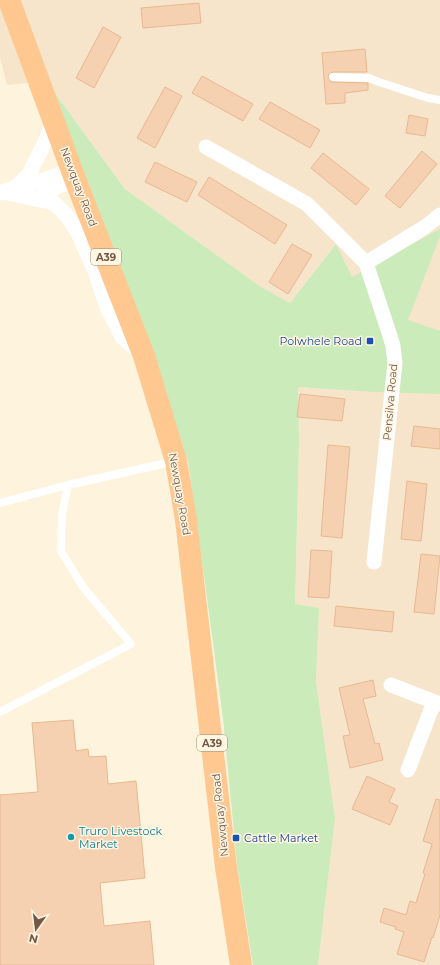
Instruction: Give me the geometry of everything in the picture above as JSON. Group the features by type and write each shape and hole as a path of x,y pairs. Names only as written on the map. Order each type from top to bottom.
{"highway":[{"name":"Newquay Road","path":"9,0 73,174 144,356 176,461 186,520 226,866 241,965"}],"street":[{"path":"6,190 30,174 46,140 53,120"},
{"path":"206,147 307,204 366,263 425,227 440,214"},
{"path":"6,190 73,174"},
{"path":"37,199 73,174"},
{"path":"6,190 54,203 67,216 77,231 95,271 107,307 122,337 144,356"},
{"name":"Pensilva Road","path":"366,263 389,332 393,346 395,363 374,562"},
{"path":"392,685 437,703 408,770"}],"lane":[{"path":"333,77 369,78 428,98 440,100"},
{"path":"0,503 68,485 176,461"},
{"path":"0,712 131,644 83,587 61,551 62,515 68,485"}],"shaded area":[{"path":"0,0 440,0 440,965 318,965 335,818 316,681 319,609 295,605 299,442 298,386 373,314 348,270 336,244 290,303 258,285 125,189 46,81 7,85 0,58"}],"green space":[{"path":"46,81 125,189 258,285 290,303 336,244 352,277 440,229 440,236 408,320 440,331 440,394 375,392 298,387 299,442 295,604 319,608 316,681 335,818 318,965 253,965 237,864 223,719 188,462 153,354"}],"building":[{"path":"199,3 201,23 143,28 141,8"},
{"path":"103,27 121,37 94,88 76,78"},
{"path":"365,49 367,72 333,72 329,74 328,77 332,82 368,83 368,90 345,93 345,103 326,104 322,53"},
{"path":"202,76 253,104 243,121 192,93"},
{"path":"165,87 182,96 155,148 137,138"},
{"path":"270,102 320,130 310,148 259,119"},
{"path":"409,115 428,119 425,136 406,133"},
{"path":"422,151 437,164 400,208 385,196"},
{"path":"323,153 369,189 356,205 311,168"},
{"path":"155,162 197,182 187,202 145,182"},
{"path":"209,177 287,225 275,244 198,195"},
{"path":"292,244 312,255 288,294 269,282"},
{"path":"300,394 345,399 342,421 297,417"},
{"path":"414,426 440,429 440,449 411,446"},
{"path":"328,445 350,447 342,538 321,536"},
{"path":"407,481 427,484 421,541 401,539"},
{"path":"311,550 332,551 329,598 308,597"},
{"path":"421,554 440,556 434,614 414,612"},
{"path":"336,606 394,612 392,632 334,626"},
{"path":"373,680 376,696 363,699 375,744 379,743 383,760 350,768 343,736 350,735 339,688"},
{"name":"Truro Livestock Market","path":"73,720 76,751 88,749 89,757 106,756 108,784 136,781 145,878 100,883 104,926 150,921 154,965 0,965 0,795 38,792 32,723"},
{"path":"367,776 395,789 389,802 398,806 390,825 352,809"},
{"path":"436,799 440,800 440,915 424,962 397,954 404,932 395,929 396,927 380,922 384,908 406,915 410,901 416,903 432,844 423,841"}],"place":[{"name":"Polwhele Road","path":"370,341"},
{"name":"Truro Livestock Market","path":"71,837"},
{"name":"Cattle Market","path":"236,838"}]}
